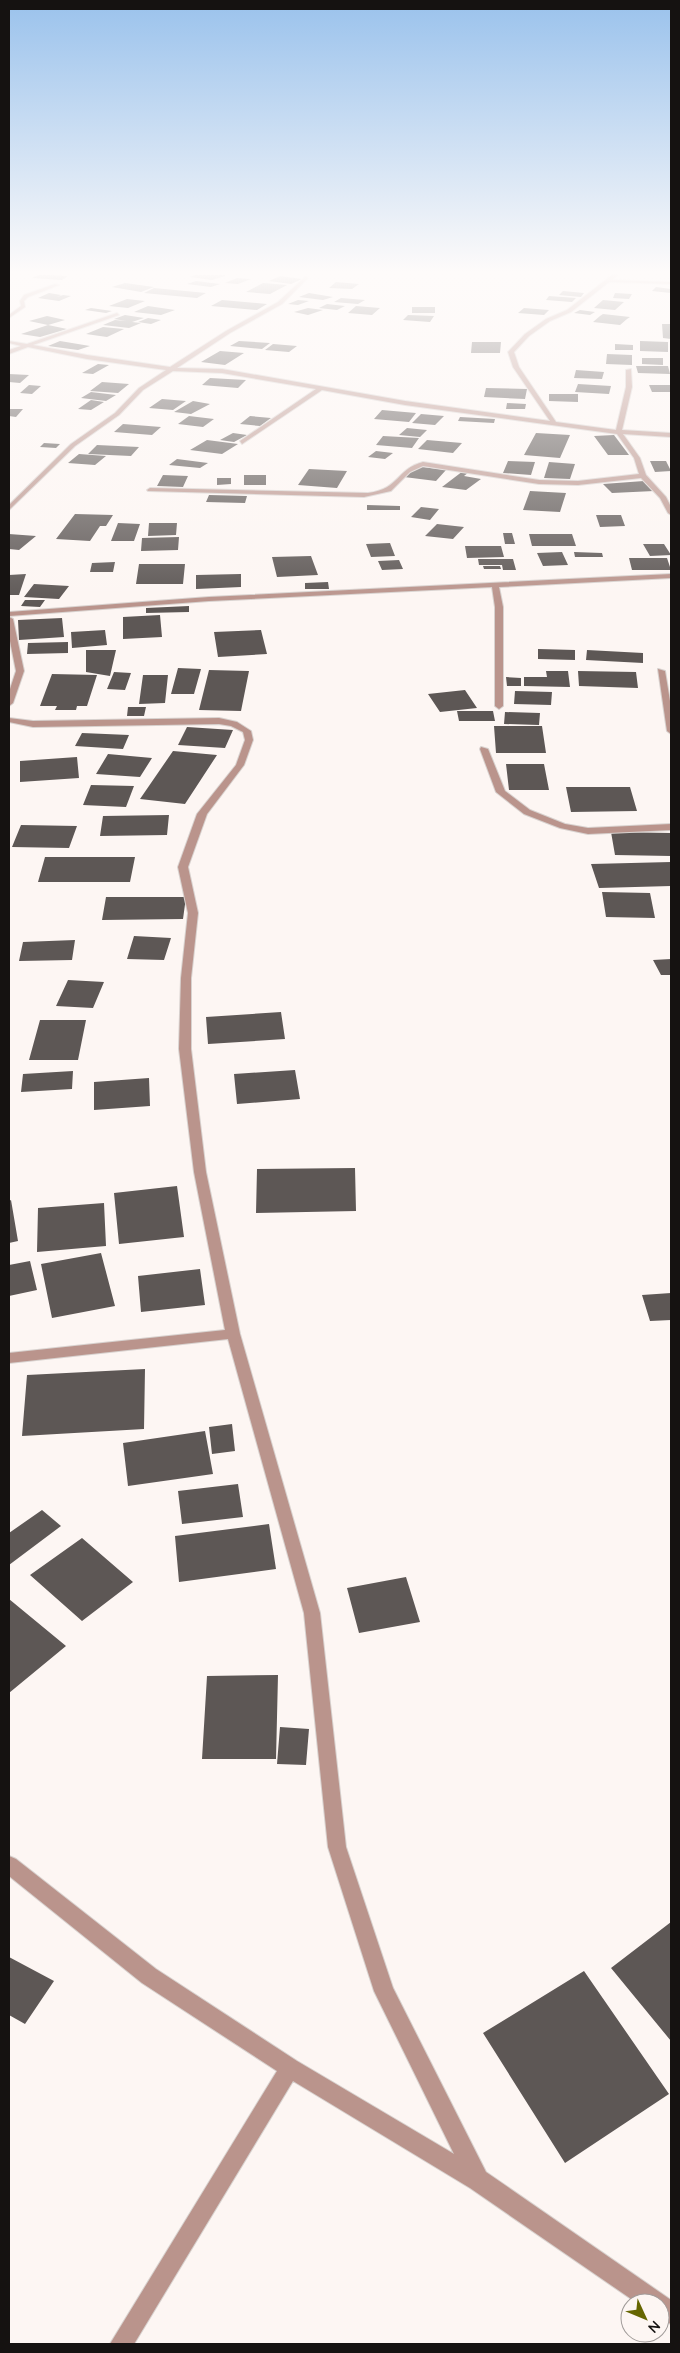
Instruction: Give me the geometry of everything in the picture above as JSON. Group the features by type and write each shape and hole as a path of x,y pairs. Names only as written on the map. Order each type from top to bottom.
{"street":[{"path":"9,508 73,445 116,414 147,385"},
{"path":"302,385 405,403 555,424 619,432 671,435"},
{"path":"528,385 555,424"},
{"path":"629,385 619,432 638,458 643,476 663,497 671,513"},
{"path":"242,442 321,388"},
{"path":"150,490 364,495 382,493 393,487 407,470 413,466 423,464 539,482 578,483 643,476"},
{"path":"9,614 209,600 671,576"},
{"path":"495,585 498,607 499,706"},
{"path":"9,619 20,671 9,703"},
{"path":"661,671 671,731"},
{"path":"9,720 33,724 219,721 234,724 247,731 249,740 240,765 202,814 183,868 193,913 186,978 185,1049 200,1172 234,1334 312,1613 337,1847 384,1990 478,2180"},
{"path":"484,749 501,792 527,812 563,826 588,831 671,828"},
{"path":"9,1358 234,1334"},
{"path":"9,1865 149,1976 290,2068 478,2180 642,2293"},
{"path":"121,2344 290,2068"}],"building":[{"path":"29,385 41,386 32,394 20,393"},
{"path":"98,385 128,385 118,393 90,391"},
{"path":"202,385 241,385 238,388"},
{"path":"578,385 611,386 609,394 575,392"},
{"path":"649,385 671,385 671,392 652,392"},
{"path":"486,388 527,389 525,399 484,397"},
{"path":"91,392 116,395 106,401 81,398"},
{"path":"549,394 578,394 578,402 549,401"},
{"path":"162,399 186,401 173,410 149,408"},
{"path":"91,400 104,402 91,410 78,409"},
{"path":"193,401 210,404 191,414 174,412"},
{"path":"507,403 526,404 525,409 506,409"},
{"path":"9,409 23,409 16,417 9,416"},
{"path":"382,410 416,413 409,422 374,419"},
{"path":"421,414 444,416 435,425 412,423"},
{"path":"189,416 214,419 203,427 178,424"},
{"path":"250,416 271,418 260,426 240,424"},
{"path":"460,417 495,419 494,423 458,421"},
{"path":"123,424 161,427 152,435 114,432"},
{"path":"407,428 427,430 420,437 399,435"},
{"path":"233,433 247,435 234,442 220,440"},
{"path":"536,433 570,435 560,458 524,455"},
{"path":"614,435 629,455 608,455 594,436"},
{"path":"383,436 419,438 412,448 376,445"},
{"path":"207,440 238,444 222,454 190,450"},
{"path":"427,440 462,443 453,453 418,449"},
{"path":"44,443 60,444 56,448 40,447"},
{"path":"97,445 139,447 131,456 88,454"},
{"path":"376,451 393,453 385,459 368,457"},
{"path":"79,454 106,456 95,465 68,463"},
{"path":"177,459 208,463 200,468 169,465"},
{"path":"508,461 535,462 531,475 503,473"},
{"path":"650,461 666,461 671,471 655,472"},
{"path":"549,462 575,464 570,479 544,478"},
{"path":"415,466 446,470 436,481 404,477"},
{"path":"309,469 347,471 337,488 298,485"},
{"path":"463,471 469,472 464,476 481,479 466,490 442,487"},
{"path":"163,475 188,476 183,487 157,486"},
{"path":"244,475 266,475 266,485 244,485"},
{"path":"217,478 231,478 231,484 217,485"},
{"path":"644,481 654,491 612,493 603,484"},
{"path":"530,491 566,493 560,512 523,510"},
{"path":"209,495 247,496 245,503 206,502"},
{"path":"367,505 400,506 400,510 367,510"},
{"path":"421,507 439,509 430,520 411,517"},
{"path":"75,514 113,515 106,526 100,526 90,541 56,539"},
{"path":"596,515 621,515 625,526 600,527"},
{"path":"118,523 140,524 134,541 111,541"},
{"path":"149,523 177,523 176,535 148,536"},
{"path":"437,524 464,527 453,539 425,536"},
{"path":"503,533 512,533 515,544 505,544"},
{"path":"9,534 36,536 19,550 9,549"},
{"path":"529,534 572,534 576,546 532,546"},
{"path":"179,537 178,550 141,551 142,538"},
{"path":"390,543 395,556 371,557 366,544"},
{"path":"643,544 664,544 671,555 650,556"},
{"path":"465,546 501,546 504,557 467,558"},
{"path":"562,552 568,565 543,566 537,553"},
{"path":"574,552 602,553 603,557 575,557"},
{"path":"311,556 318,575 277,577 272,557"},
{"path":"629,558 667,558 671,570 632,570"},
{"path":"478,559 513,559 516,570 503,570 502,565 479,565"},
{"path":"399,560 403,569 382,570 378,561"},
{"path":"115,562 113,572 90,572 92,563"},
{"path":"139,564 185,564 183,584 136,584"},
{"path":"483,566 500,566 501,569 484,569"},
{"path":"26,574 19,595 9,595 9,575"},
{"path":"241,574 241,587 196,589 196,575"},
{"path":"328,582 329,589 305,589 305,583"},
{"path":"34,584 69,586 59,599 24,597"},
{"path":"25,600 45,600 40,607 21,606"},
{"path":"189,606 189,612 146,613 146,608"},
{"path":"160,615 162,637 123,639 123,617"},
{"path":"62,618 64,637 19,640 18,620"},
{"path":"105,630 107,645 72,648 71,632"},
{"path":"261,630 267,654 218,657 214,632"},
{"path":"68,642 68,653 27,654 28,643"},
{"path":"538,649 575,650 575,660 538,659"},
{"path":"86,650 116,650 110,676 86,672"},
{"path":"587,650 643,653 643,663 586,660"},
{"path":"178,668 201,669 194,694 171,694"},
{"path":"209,670 249,671 241,711 199,710"},
{"path":"546,671 568,671 570,687 524,686 524,677 547,677"},
{"path":"578,671 636,672 638,688 579,686"},
{"path":"114,672 131,673 125,690 107,689"},
{"path":"52,674 97,675 87,706 77,706 76,710 55,710 57,706 40,706"},
{"path":"143,675 168,675 165,703 139,704"},
{"path":"506,677 521,678 521,686 507,686"},
{"path":"465,690 477,708 440,712 428,694"},
{"path":"515,691 552,692 551,705 514,704"},
{"path":"128,707 146,707 144,716 127,716"},
{"path":"457,711 493,711 495,721 459,721"},
{"path":"505,712 540,713 539,725 504,724"},
{"path":"494,726 542,726 546,753 496,753"},
{"path":"187,727 233,730 225,748 178,745"},
{"path":"82,733 129,735 123,749 75,746"},
{"path":"173,751 217,755 185,804 140,799"},
{"path":"108,754 152,758 140,777 96,774"},
{"path":"77,757 79,778 20,782 20,761"},
{"path":"506,764 544,764 549,790 509,790"},
{"path":"91,785 134,786 126,807 83,805"},
{"path":"566,787 630,787 637,811 571,812"},
{"path":"169,815 167,835 100,836 103,816"},
{"path":"21,825 77,826 69,848 12,847"},
{"path":"611,832 671,833 671,856 615,855"},
{"path":"45,857 135,857 130,882 38,882"},
{"path":"671,862 671,886 599,888 591,864"},
{"path":"602,892 650,893 655,918 606,917"},
{"path":"106,897 186,897 183,919 102,920"},
{"path":"134,936 171,938 164,960 127,959"},
{"path":"75,940 72,960 19,961 23,942"},
{"path":"671,959 671,975 661,975 653,960"},
{"path":"68,980 104,982 93,1008 56,1006"},
{"path":"281,1012 285,1039 208,1044 206,1017"},
{"path":"40,1020 86,1020 78,1060 29,1060"},
{"path":"295,1070 300,1099 237,1104 234,1074"},
{"path":"73,1071 72,1089 21,1092 23,1074"},
{"path":"149,1078 150,1106 94,1110 94,1082"},
{"path":"355,1168 356,1211 256,1213 257,1169"},
{"path":"177,1186 184,1237 119,1244 114,1193"},
{"path":"11,1200 18,1241 9,1243 9,1201"},
{"path":"104,1203 106,1246 37,1252 38,1208"},
{"path":"101,1253 115,1306 52,1318 41,1264"},
{"path":"30,1261 37,1290 9,1296 9,1265"},
{"path":"200,1269 205,1305 141,1312 138,1276"},
{"path":"671,1293 671,1320 650,1321 642,1295"},
{"path":"145,1369 144,1429 22,1436 27,1375"},
{"path":"232,1424 235,1451 212,1454 209,1427"},
{"path":"205,1431 213,1474 128,1486 123,1443"},
{"path":"238,1484 243,1517 182,1524 178,1491"},
{"path":"42,1510 61,1526 9,1565 9,1533"},
{"path":"269,1524 276,1569 179,1582 175,1536"},
{"path":"82,1538 133,1582 82,1621 30,1575"},
{"path":"406,1577 420,1622 359,1633 347,1588"},
{"path":"9,1599 66,1646 9,1693"},
{"path":"278,1675 276,1759 202,1759 207,1676"},
{"path":"280,1727 309,1729 306,1765 277,1764"},
{"path":"671,1922 671,2041 611,1968"},
{"path":"9,1957 54,1981 25,2024 9,2015"},
{"path":"584,1971 669,2094 565,2163 483,2033"}]}
